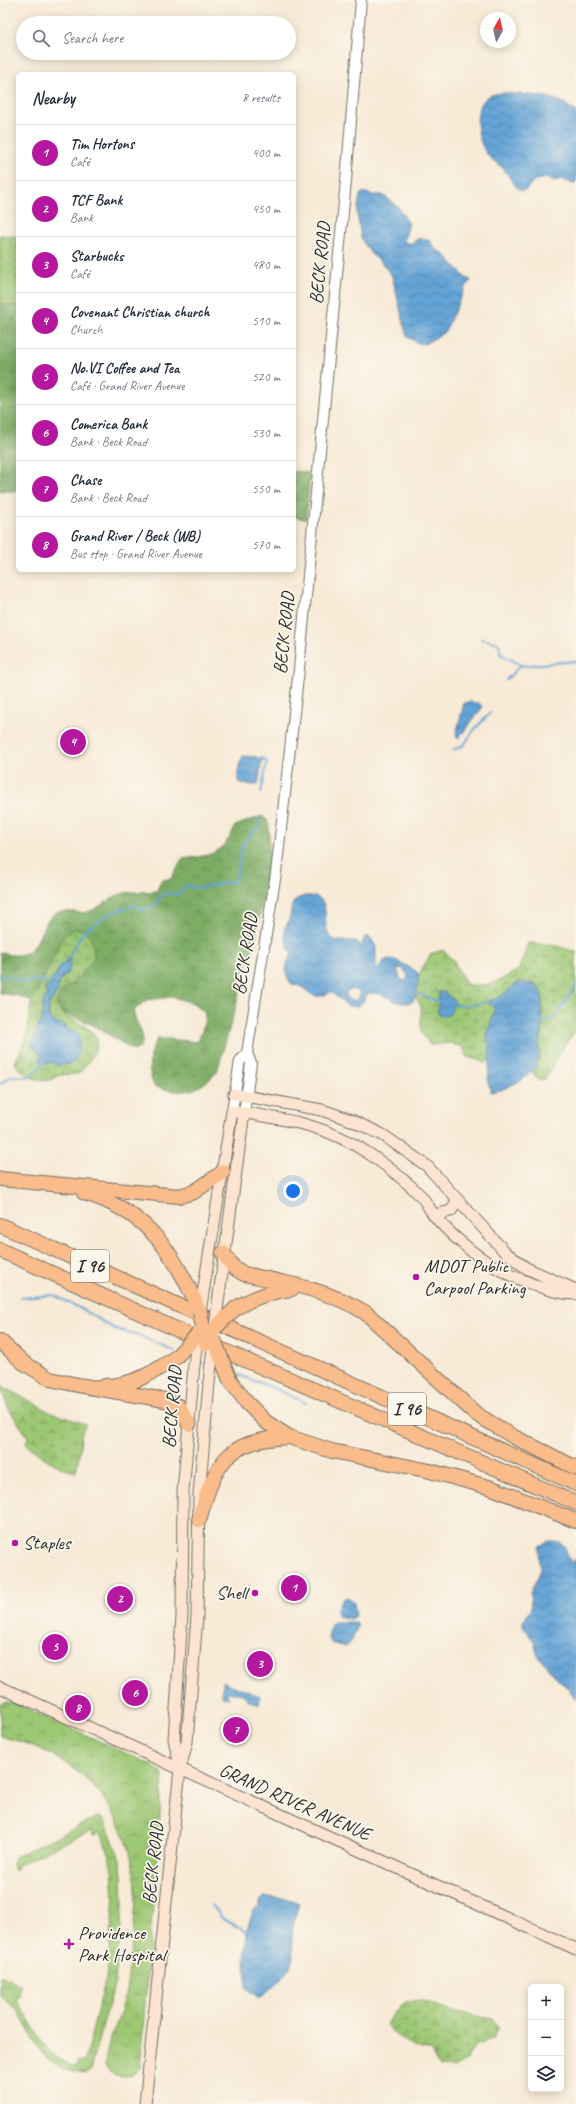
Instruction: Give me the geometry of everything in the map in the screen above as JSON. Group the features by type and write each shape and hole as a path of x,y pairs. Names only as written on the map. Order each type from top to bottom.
{"highway":[{"path":"0,1179 179,1196 194,1192 223,1172"},
{"path":"44,1184 92,1196 116,1206 142,1223 163,1242 197,1292 207,1330 230,1380 247,1403 266,1422 289,1437 332,1451 430,1471 492,1488 576,1521"},
{"name":"I 96","path":"0,1225 576,1484"},
{"name":"I 96","path":"0,1250 236,1356 576,1503"},
{"path":"224,1254 233,1267 244,1274 323,1292 347,1301 366,1314 476,1414 514,1438 576,1468"},
{"path":"78,1386 110,1386 134,1381 160,1369 185,1350 207,1330 236,1308 251,1299 276,1291 298,1289 323,1292"},
{"path":"194,1365 218,1302"},
{"path":"207,1330 210,1373"},
{"path":"0,1341 24,1363 50,1378 78,1386 173,1403 180,1410 189,1424"},
{"path":"199,1520 210,1482 221,1464 233,1451 259,1440 289,1437"}],"main road":[{"path":"234,1094 322,1110 351,1120 383,1135 427,1166 457,1201 505,1252 526,1268 576,1290"},
{"path":"232,1111 309,1124 337,1135 371,1155 406,1182 421,1197 434,1216 462,1243 492,1265 522,1280 553,1291 576,1294"},
{"name":"BECK ROAD","path":"197,1292 223,1172 232,1111"},
{"name":"BECK ROAD","path":"218,1302 244,1113"},
{"path":"434,1216 451,1211 457,1201"},
{"path":"492,1265 494,1258 498,1254 505,1252"},
{"name":"BECK ROAD","path":"180,1769 174,1739 182,1616 183,1492 194,1365"},
{"name":"BECK ROAD","path":"145,2104 180,1769 187,1742 197,1618 199,1520 210,1373"},
{"name":"GRAND RIVER AVENUE","path":"0,1687 576,1949"}],"street":[{"name":"BECK ROAD","path":"244,1113 251,1063 247,1053 276,873 299,669 346,181 361,0"},
{"name":"BECK ROAD","path":"232,1111 240,1061 247,1053"}],"green space":[{"path":"0,235 16,237 16,491 0,491"},
{"path":"0,235 16,237 16,306 0,304"},
{"path":"296,471 310,473 306,519 296,517"},
{"path":"262,816 267,820 269,825 269,871 254,942 217,1072 202,1085 188,1091 173,1091 154,1086 150,1074 150,1055 158,1038 198,1042 204,1025 205,1013 193,1003 172,997 147,1000 133,1011 143,1037 140,1047 135,1051 91,1024 18,996 0,993 0,952 9,955 18,955 31,949 44,926 53,915 66,911 79,913 88,912 123,893 157,891 161,880 171,879 182,859 208,855 221,849 235,826"},
{"path":"74,929 84,931 88,934 92,942 94,957 83,972 62,991 57,1004 60,1011 66,1016 90,1030 95,1036 97,1044 92,1055 80,1073 60,1075 45,1081 35,1079 25,1074 15,1063 27,1035 31,1004 64,936","holes":["70,957 68,972 59,982 58,991 52,1001 49,1002 49,1018 59,1025 67,1027 63,1028 67,1030 67,1064 40,1059 42,1054 37,1051 36,1047 31,1046 40,1022 43,1021 41,1018 48,996 44,989 51,985 60,965 65,963"]},
{"path":"528,943 551,944 576,952 576,1030 564,1046 545,1079 538,1080 532,1073 537,1066 540,1052 538,1045 542,1035 542,996 540,989 527,981 517,984 498,998 487,1002 495,1007 487,1036 490,1050 489,1060 484,1062 467,1057 463,1047 450,1043 430,1045 421,1032 421,1006 416,997 418,976 431,954 443,950 453,960 466,984 487,984 506,977 519,969","holes":["439,992 452,998 455,1002 449,1015 438,1014"]},
{"path":"0,1385 52,1413 86,1424 81,1435 76,1472 57,1465 26,1444 28,1437 8,1408"},
{"path":"6,1702 15,1703 150,1764 160,1771 163,1776 140,2067 133,2075 121,2076 113,2074 105,2065 108,2048 123,2004 126,1990 135,1914 136,1893 130,1851 123,1832 113,1813 102,1796 88,1781 48,1752 28,1744 0,1736 0,1705"},
{"path":"98,1817 105,1821 120,1859 123,1906 115,1983 94,2055 92,2069 86,2074 71,2072 47,2059 37,2046 18,2011 0,1995 0,1975 21,1985 19,1989 20,1997 16,1999 40,2039 54,2056 75,2067 77,2061 84,2062 106,1978 114,1898 112,1870 108,1851 100,1833 94,1835 91,1830 16,1866 17,1870 14,1870 12,1864 14,1857"},
{"path":"421,2000 450,2011 493,2019 498,2027 493,2038 474,2047 466,2060 454,2068 439,2067 430,2050 417,2048 405,2042 386,2023 405,2002"}],"water":[{"path":"502,93 533,95 557,100 564,103 576,112 576,182 572,183 561,179 554,181 549,178 534,180 526,190 521,191 503,168 489,156 481,141 477,126 478,112 487,97 493,94"},
{"path":"363,192 373,195 383,195 399,208 409,224 404,241 409,244 420,238 430,241 435,249 443,253 466,278 471,280 465,288 445,332 425,344 418,343 407,337 392,276 380,261 370,253 361,238 357,213 360,195"},
{"path":"464,703 479,703 483,707 458,739 456,735"},
{"path":"243,756 257,757 262,761 258,785 240,784 238,770"},
{"path":"305,896 315,897 321,900 324,906 329,935 335,941 355,941 359,943 360,949 365,936 371,938 376,947 376,969 379,968 381,963 384,961 391,959 417,972 418,983 413,1001 401,1003 373,993 367,994 363,1002 357,1007 348,1006 331,992 323,996 316,996 302,987 291,983 288,980 286,968 288,960 292,954 286,942 285,927 289,919 292,904","holes":["397,968 403,969 408,975 406,981 401,980","351,989 361,992 358,1000 349,1000 346,996 346,992"]},
{"path":"68,957 70,959 69,971 59,982 58,991 52,1001 49,1002 48,1017 58,1025 61,1023 67,1027 63,1027 64,1029 74,1031 79,1038 79,1045 75,1061 69,1065 65,1064 58,1066 50,1061 49,1064 39,1061 42,1054 36,1051 36,1047 30,1046 37,1034 40,1022 43,1021 41,1019 44,1011 42,1009 44,999 48,996 44,989 51,985 53,977 56,977 60,965 65,963"},
{"path":"519,982 536,985 542,992 542,1035 538,1045 540,1052 537,1066 522,1080 501,1090 491,1092 488,1082 490,1050 487,1036 495,1008 487,1002 500,997"},
{"path":"439,992 445,992 455,1002 449,1015 443,1016 438,1014"},
{"path":"548,1541 555,1541 562,1544 572,1563 576,1558 576,1701 569,1689 559,1681 537,1654 534,1640 523,1627 523,1622 531,1609 530,1593 540,1572 539,1546"},
{"path":"348,1597 354,1603 356,1616 350,1619 337,1616 337,1610 342,1599"},
{"path":"334,1622 356,1622 358,1625 352,1641 345,1647 331,1643 328,1639 331,1624"},
{"path":"223,1680 226,1683 260,1696 259,1705 248,1700 243,1694 226,1692 229,1698 222,1697"},
{"path":"264,1897 279,1897 299,1903 292,1931 292,1964 287,1973 259,1998 246,1988 245,1960 247,1929 253,1911 260,1905 260,1901"}],"waterway":[{"path":"481,639 496,642 500,646 500,654 521,665"},
{"path":"506,680 520,666 576,661"},
{"path":"453,750 464,745 474,730 490,713"},
{"path":"258,759 264,758 263,760 267,761 261,793"},
{"path":"68,958 80,937 86,930 109,914 134,905 142,910 155,906 159,898 164,893 180,894 185,886 200,888 235,881 243,842 250,838 254,830 260,828 259,819"},
{"path":"0,976 13,978 25,983 35,980 53,982"},
{"path":"542,1022 554,1019 576,985"},
{"path":"416,993 440,1002"},
{"path":"452,1004 465,1006 487,1002"},
{"path":"0,1084 11,1076 31,1076 45,1061"},
{"path":"21,1298 54,1295 115,1329 135,1334 175,1351"},
{"path":"198,1361 207,1364"},
{"path":"233,1373 269,1386 306,1403"},
{"path":"212,1905 223,1919 247,1931"}],"place":[{"name":"Covenant Christian church","path":"73,742"},
{"name":"MDOT Public Carpool Parking","path":"416,1277"},
{"name":"Staples","path":"15,1543"},
{"name":"Tim Hortons","path":"294,1588"},
{"name":"Shell","path":"255,1593"},
{"name":"TCF Bank","path":"120,1599"},
{"name":"No.VI Coffee and Tea","path":"55,1647"},
{"name":"Starbucks","path":"260,1664"},
{"name":"Comerica Bank","path":"135,1693"},
{"name":"Grand River / Beck (WB)","path":"78,1708"},
{"name":"Chase","path":"236,1730"},
{"name":"Providence Park Hospital","path":"69,1944"}]}
